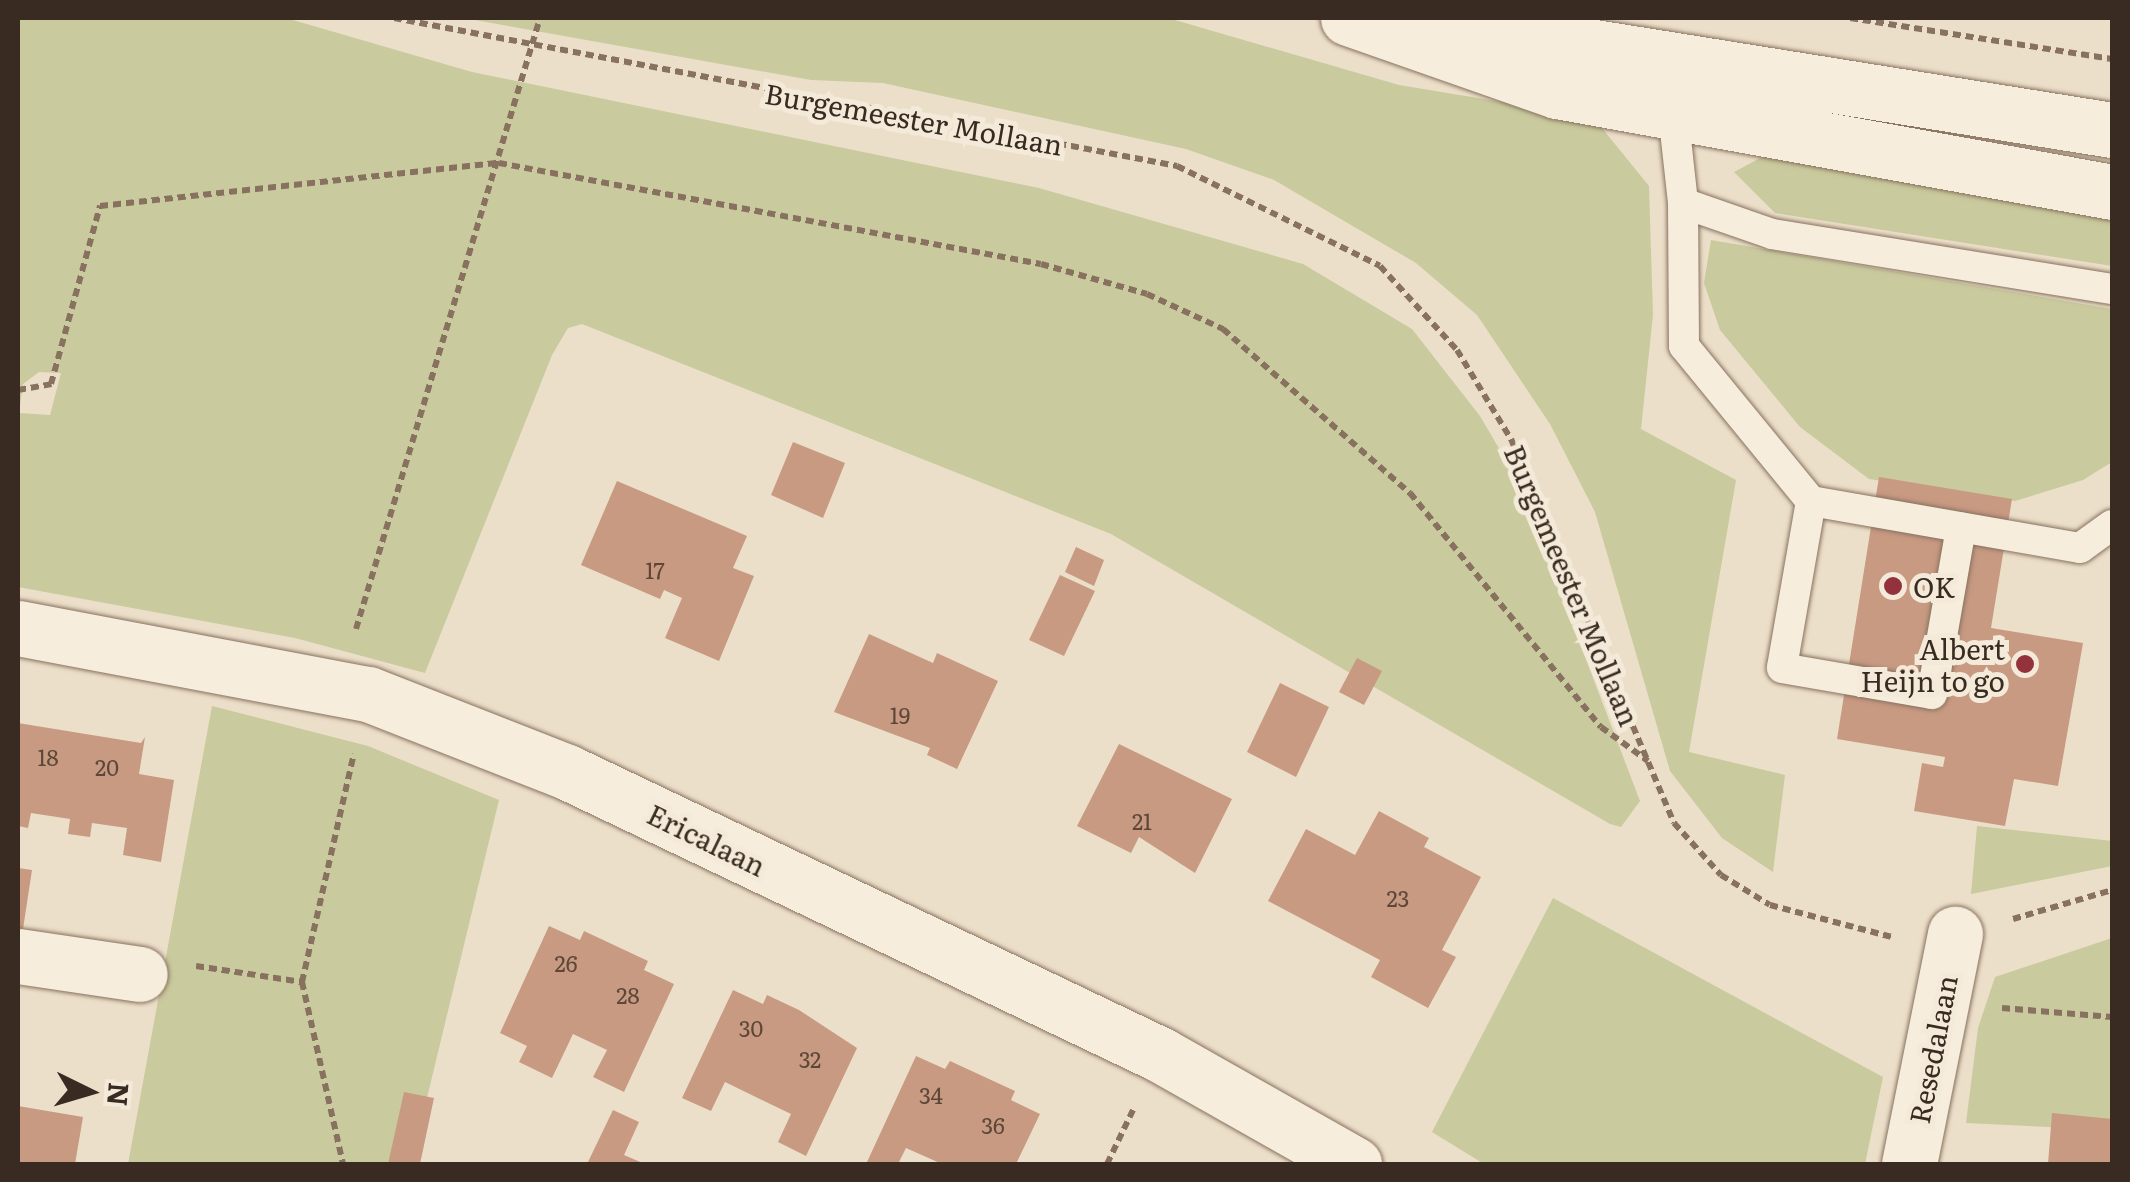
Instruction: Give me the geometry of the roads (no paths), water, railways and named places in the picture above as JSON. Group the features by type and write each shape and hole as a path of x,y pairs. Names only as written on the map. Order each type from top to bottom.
{"street":[{"path":"1349,18 1681,61 2112,130"},
{"path":"1349,18 1557,91 2112,192"},
{"name":"Ericalaan","path":"18,628 355,691 567,772 1160,1056 1354,1164"},
{"name":"Resedalaan","path":"1909,1164 1955,934"},
{"path":"18,956 140,974"}],"lane":[{"path":"1681,61 1670,114 1682,203 1684,346 1811,501 2080,548 2112,525"},
{"path":"1682,203 1772,234 2112,289"},
{"path":"1811,501 1782,668 1932,694 1961,527"}],"place":[{"name":"OK","path":"1893,586"},
{"name":"Albert Heijn to go","path":"2025,664"}]}
